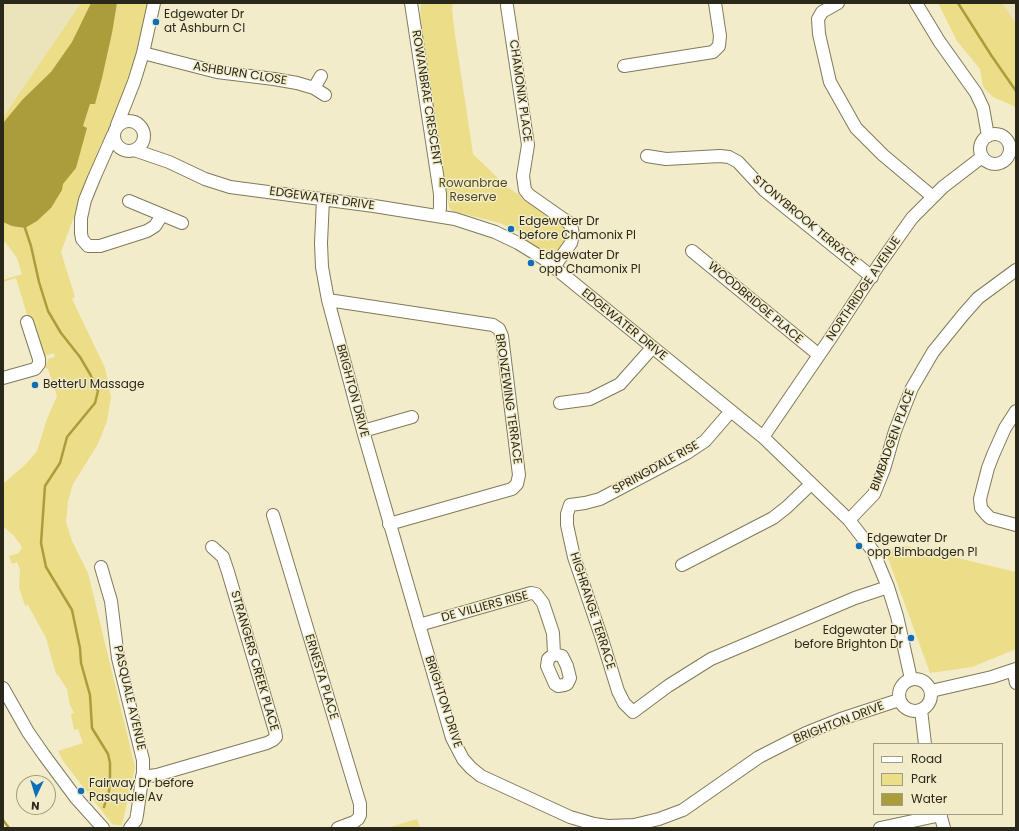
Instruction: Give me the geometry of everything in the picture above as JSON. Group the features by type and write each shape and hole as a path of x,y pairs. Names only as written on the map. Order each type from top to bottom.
{"street":[{"path":"154,3 143,53 134,82 89,190 81,218 81,233 85,244 92,247 100,246 147,231 155,226 162,215"},
{"name":"ROWANBRAE CRESCENT","path":"411,3 440,194 440,208 438,216"},
{"path":"624,66 713,52 719,46 720,36 715,3"},
{"path":"838,3 822,12 818,19 819,34 830,82 856,128 883,155 933,197"},
{"path":"916,3 939,41 976,93 983,108 988,136"},
{"name":"CHAMONIX PLACE","path":"508,6 528,145 523,176 525,190 529,195 569,223 572,229 573,235 571,243 554,267"},
{"name":"ASHBURN CLOSE","path":"143,53 192,67 217,72 297,83 314,88 325,95"},
{"path":"314,88 321,76"},
{"path":"134,82 132,97 135,121"},
{"path":"127,120 135,121 141,126 144,133 143,141 138,148 127,151 120,148 115,143 115,130 127,120"},
{"name":"EDGEWATER DRIVE","path":"144,133 154,148 169,162"},
{"path":"994,134 1004,137 1009,142 1010,153 1004,161 997,164 990,163 982,157 980,153 980,145 984,138 994,134"},
{"path":"98,168 107,157 120,148"},
{"name":"EDGEWATER DRIVE","path":"134,150 144,152 205,179 230,187 438,216 475,225 495,232 518,243 554,267 763,437 849,520 873,551 888,587 897,616 911,679"},
{"name":"STONYBROOK TERRACE","path":"647,156 666,159 720,156 729,157 738,162 764,190 872,277"},
{"name":"NORTHRIDGE AVENUE","path":"763,437 912,218 942,187 982,157"},
{"name":"BRIGHTON DRIVE","path":"323,199 321,243 322,267 328,300 389,524 452,738 463,759 471,768 481,776 570,817 594,826 634,825 672,815 692,805 766,753 806,733 899,700"},
{"path":"129,201 182,223"},
{"name":"WOODBRIDGE PLACE","path":"692,251 819,355"},
{"name":"BIMBADGEN PLACE","path":"849,520 874,494 884,469 895,430 912,388 933,352 978,298 1016,270"},
{"name":"BRONZEWING TERRACE","path":"328,300 493,325 499,329 502,336 519,475 517,484 512,489 389,524"},
{"path":"3,378 35,369 39,364 39,359 27,322"},
{"path":"560,403 590,399 620,384 652,348"},
{"name":"SPRINGDALE RISE","path":"570,505 585,504 600,499 687,453 704,441 731,411"},
{"path":"1016,411 997,444 988,468 981,494 982,508 986,514 994,520 1016,525"},
{"path":"363,431 412,417"},
{"path":"682,565 773,518 811,484"},
{"name":"HIGHRANGE TERRACE","path":"570,505 567,514 567,525 574,557 618,691 624,703 634,712 668,686 711,659 855,598 888,587"},
{"name":"ERNESTA PLACE","path":"273,515 360,804 360,815 358,819 338,828"},
{"name":"STRANGERS CREEK PLACE","path":"142,777 157,775 267,743 276,737 223,557 212,547"},
{"name":"PASQUALE AVENUE","path":"101,567 111,601 118,658 142,753 143,766 137,815 136,820 130,828"},
{"name":"DE VILLIERS RISE","path":"419,625 531,593 536,594 543,603 553,633 554,654"},
{"path":"931,691 992,677 1015,669 1016,683"},
{"path":"911,679 925,682 931,691 928,705 921,710 908,710 899,700 898,696 900,687 911,679"},
{"path":"3,688 28,732 44,755 76,798 103,828"},
{"path":"921,710 925,743"},
{"path":"880,828 937,815"},
{"path":"941,815 944,828"}],"shaded area":[{"path":"3,3 81,3 3,117"},
{"path":"991,3 1016,3 1016,39"}],"green space":[{"path":"81,3 148,3 135,58 117,117 109,130 109,141 101,143 61,252 75,297 72,299 105,368 111,397 107,421 98,444 73,484 68,501 66,522 72,541 88,573 135,767 122,825 112,824 63,761 58,751 83,743 78,729 74,730 71,714 74,713 70,705 67,689 56,674 46,638 28,605 25,606 19,587 20,570 17,562 12,564 9,556 19,553 22,547 14,536 3,526 3,484 27,463 37,451 47,419 57,396 48,369 45,368 48,359 55,357 54,353 45,356 36,329 32,331 16,278 3,282 3,280 22,274 17,258 6,243 3,242 3,117"},
{"name":"Rowanbrae Reserve","path":"421,3 453,3 452,9 454,28 473,154 507,187 565,224 570,232 561,253 554,256 545,253 520,236 521,233 500,223 452,211 449,207 420,22"},
{"path":"938,3 1002,3 1016,24 1016,107 993,97 983,87 980,69 957,41"},
{"path":"907,546 1016,572 1016,649 972,667 930,673 885,550"},
{"path":"417,819 420,828 387,828"}],"water":[{"path":"91,3 117,3 102,78 95,104 90,104 83,126 87,128 76,168 63,184 62,190 51,208 37,221 25,228 12,226 3,222 3,123 23,99 51,72 72,42"}],"waterway":[{"path":"958,3 1016,91"},
{"path":"25,228 48,311 61,333 80,357 98,391 95,403 67,437 60,463 45,486 41,543 46,567 72,610 80,648 81,663 90,695 92,728 108,754 110,763 109,791 104,807"},
{"path":"3,820 9,828"}],"place":[{"name":"Edgewater Dr at Ashburn Cl","path":"156,22"},
{"name":"Edgewater Dr before Chamonix Pl","path":"511,229"},
{"name":"Edgewater Dr opp Chamonix Pl","path":"531,263"},
{"name":"BetterU Massage","path":"35,385"},
{"name":"Edgewater Dr opp Bimbadgen Pl","path":"859,546"},
{"name":"Edgewater Dr before Brighton Dr","path":"911,638"},
{"name":"Fairway Dr before Pasquale Av","path":"81,791"}]}
